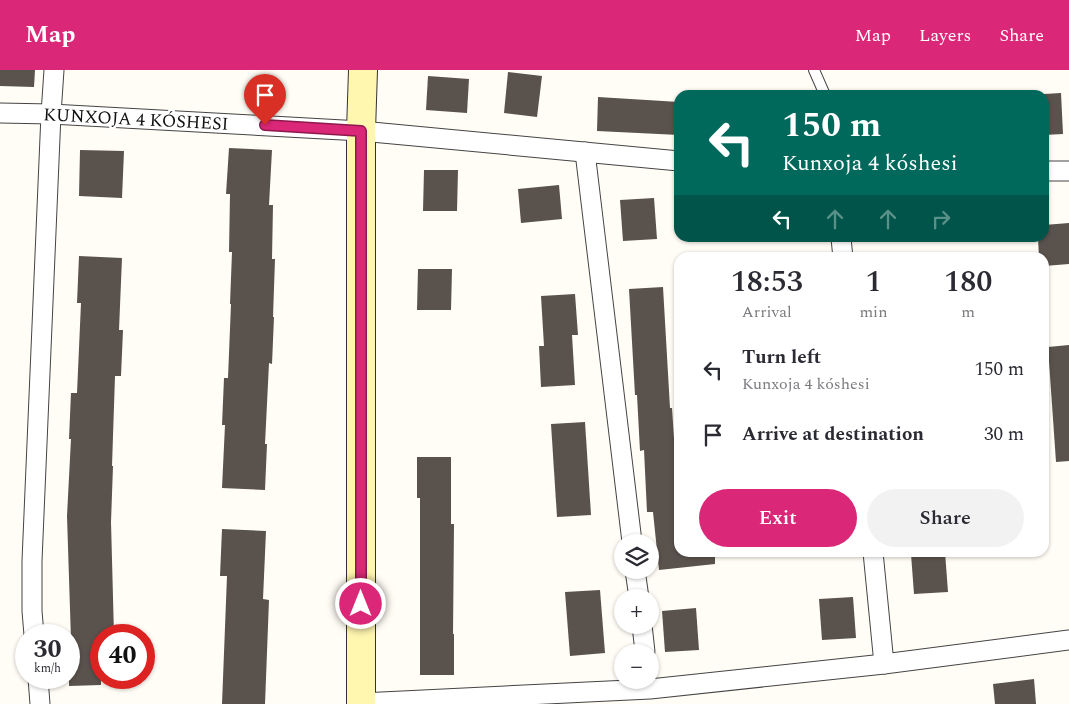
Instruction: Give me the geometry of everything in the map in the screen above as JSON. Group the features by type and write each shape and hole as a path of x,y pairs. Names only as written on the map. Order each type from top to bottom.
{"street":[{"path":"33,624 32,561 54,70"},
{"path":"363,70 361,131 361,704 649,691 884,664 1069,640"},
{"name":"KUNXOJA 4 KÓSHESI","path":"0,113 51,114 361,131 674,161"},
{"path":"586,152 631,534"},
{"path":"1049,171 1069,171"},
{"path":"873,557 884,664"},
{"path":"39,689 40,704"}],"lane":[{"path":"814,70 823,90"}],"building":[{"path":"0,70 35,70 34,87 0,86"},
{"path":"508,72 542,76 537,117 504,113"},
{"path":"428,76 469,79 467,113 426,110"},
{"path":"1061,93 1063,134 1049,135 1049,94"},
{"path":"598,97 674,102 674,135 597,131"},
{"path":"229,148 272,150 269,205 273,205 272,259 275,259 274,317 272,364 269,363 265,490 222,488 225,425 222,425 224,378 228,378 231,304 232,252 229,252 230,194 226,194"},
{"path":"80,150 124,151 122,198 79,196"},
{"path":"424,170 458,170 457,211 423,211"},
{"path":"559,185 562,219 521,223 518,189"},
{"path":"654,198 657,239 623,241 620,200"},
{"path":"1069,223 1069,264 1049,266 1049,252 1039,252 1038,242 1049,242 1049,225"},
{"path":"79,256 122,258 119,330 123,330 121,376 115,376 112,466 111,522 114,624 90,624 90,685 80,686 80,624 70,624 67,516 71,393 77,393 81,303 77,303"},
{"path":"418,269 452,269 451,310 417,310"},
{"path":"663,287 670,408 672,408 674,438 674,557 715,557 715,564 659,570 659,534 655,534 653,512 647,512 644,450 640,451 637,395 635,395 629,289"},
{"path":"575,294 578,335 572,335 575,385 541,387 539,346 544,346 541,296"},
{"path":"1069,345 1069,461 1056,462 1049,347"},
{"path":"585,422 591,515 557,517 551,424"},
{"path":"417,457 451,457 451,524 454,524 454,675 420,675 420,498 417,498"},
{"path":"222,529 266,531 263,599 269,600 265,704 222,704 227,576 220,576"},
{"path":"911,557 945,557 948,592 914,594"},
{"path":"600,590 605,653 570,656 565,592"},
{"path":"853,597 856,638 822,640 819,599"},
{"path":"696,608 699,650 665,652 662,611"},
{"path":"1034,679 1036,704 995,704 993,684"}],"route":[{"path":"265,125 361,131 361,604"}]}
